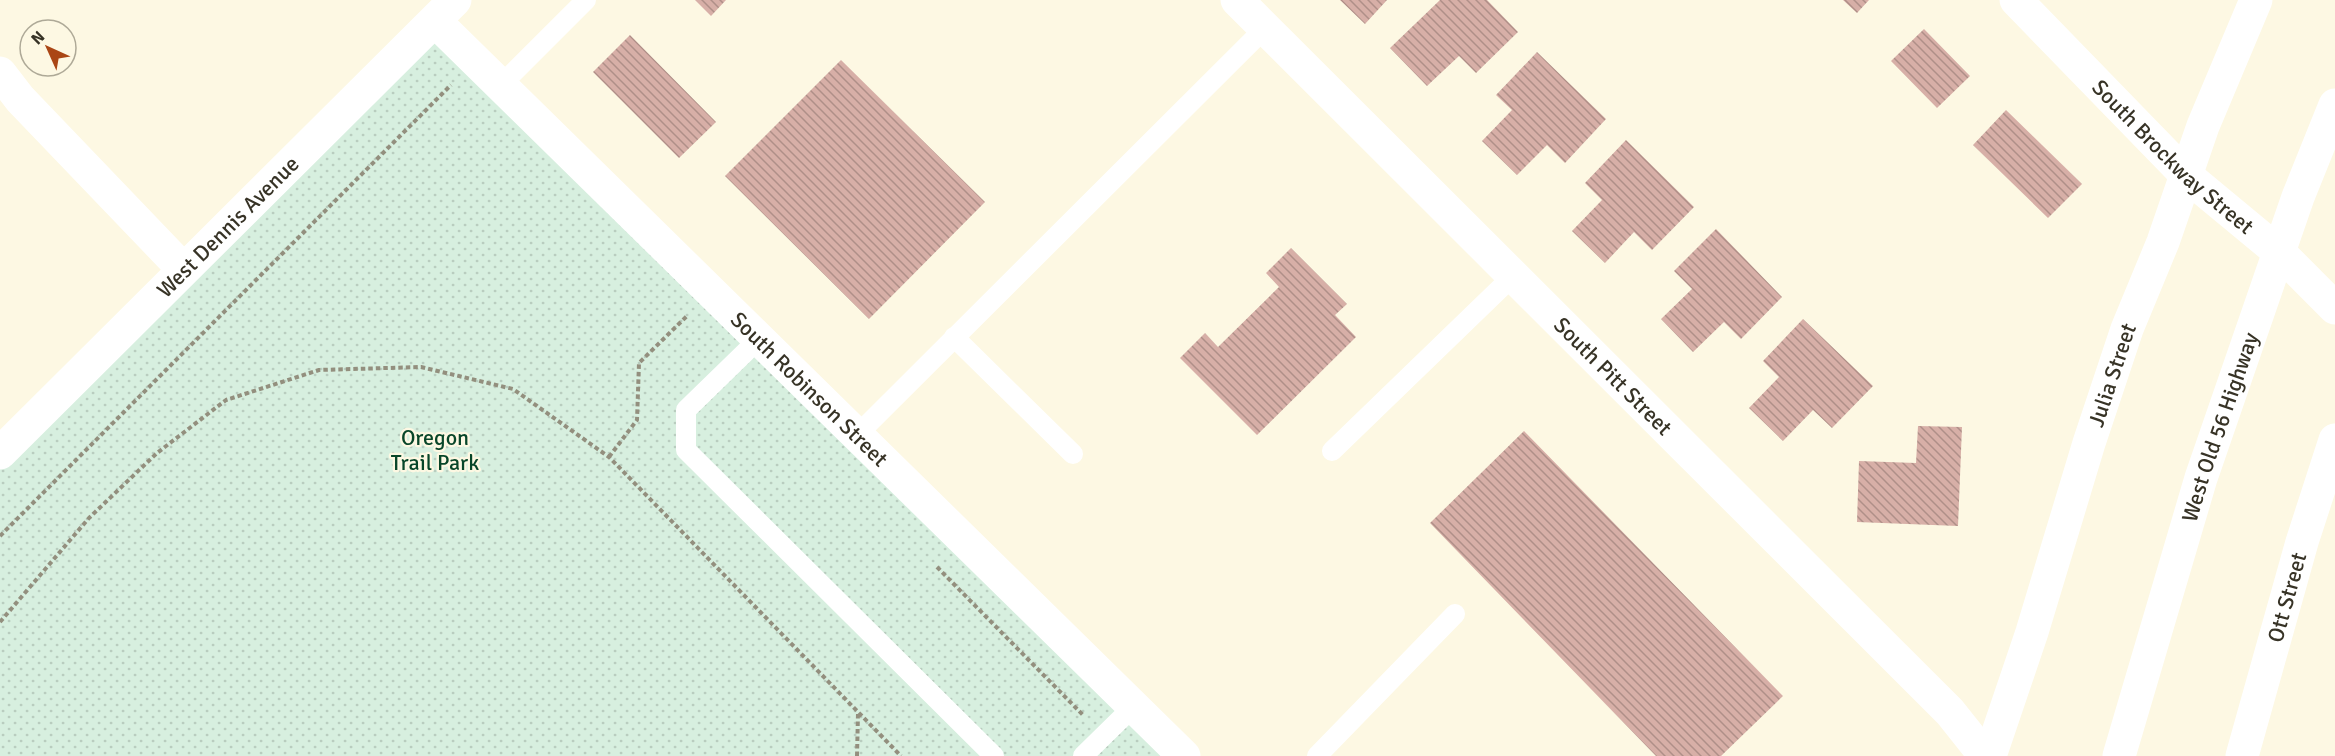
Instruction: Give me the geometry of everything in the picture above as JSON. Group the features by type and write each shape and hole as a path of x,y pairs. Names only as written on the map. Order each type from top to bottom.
{"street":[{"name":"South Pitt Street","path":"1237,0 1950,712 1985,756"},
{"name":"South Brockway Street","path":"2016,0 2187,176 2280,253 2335,308"},
{"name":"Julia Street","path":"1990,756 2032,632 2089,443 2127,329 2187,176 2203,126 2256,0"},
{"name":"South Robinson Street","path":"445,10 501,85 1184,756"},
{"name":"West Dennis Avenue","path":"0,453 445,10"},
{"path":"0,73 20,99 183,269"},
{"name":"West Old 56 Highway","path":"2119,756 2201,478 2298,197 2335,105"},
{"name":"Ott Street","path":"2245,754 2302,542 2335,440"}],"lane":[{"path":"501,85 586,0"},
{"path":"856,435 1265,28"},
{"path":"1332,451 1513,276"},
{"path":"954,337 1073,454"},
{"path":"759,339 686,410 686,450 994,756"},
{"path":"1317,756 1455,614"},
{"path":"1083,756 1134,706"}],"path":[{"path":"0,536 453,82"},
{"path":"609,457 637,420 639,363 687,316"},
{"path":"0,622 89,519 157,453 226,400 319,370 421,367 513,389 609,457 901,756"},
{"path":"857,756 858,712"}],"green space":[{"name":"Oregon Trail Park","path":"435,21 1184,756 0,756 0,453"}],"building":[{"path":"695,0 726,0 711,16"},
{"path":"1340,0 1387,0 1365,24"},
{"path":"1440,0 1487,0 1518,32 1476,73 1459,56 1427,86 1390,48"},
{"path":"1843,0 1869,0 1857,13"},
{"path":"1924,29 1970,76 1937,108 1891,61"},
{"path":"630,35 716,122 679,158 593,72"},
{"path":"1537,52 1606,119 1565,163 1547,145 1517,175 1482,141 1512,110 1496,95"},
{"path":"841,60 985,202 869,319 725,176"},
{"path":"2006,110 2082,184 2048,218 1973,145"},
{"path":"1626,140 1694,207 1652,250 1634,232 1605,263 1572,231 1602,200 1585,183"},
{"path":"1716,229 1782,297 1741,339 1724,322 1693,352 1661,319 1692,289 1674,271"},
{"path":"1291,248 1347,304 1335,315 1356,337 1257,435 1180,358 1205,333 1218,347 1279,287 1266,273"},
{"path":"1803,319 1873,386 1832,428 1813,410 1783,441 1749,408 1779,377 1763,361"},
{"path":"1918,426 1962,427 1958,526 1857,522 1859,461 1916,463"},
{"path":"1524,431 1783,696 1721,756 1656,756 1430,523"}]}
